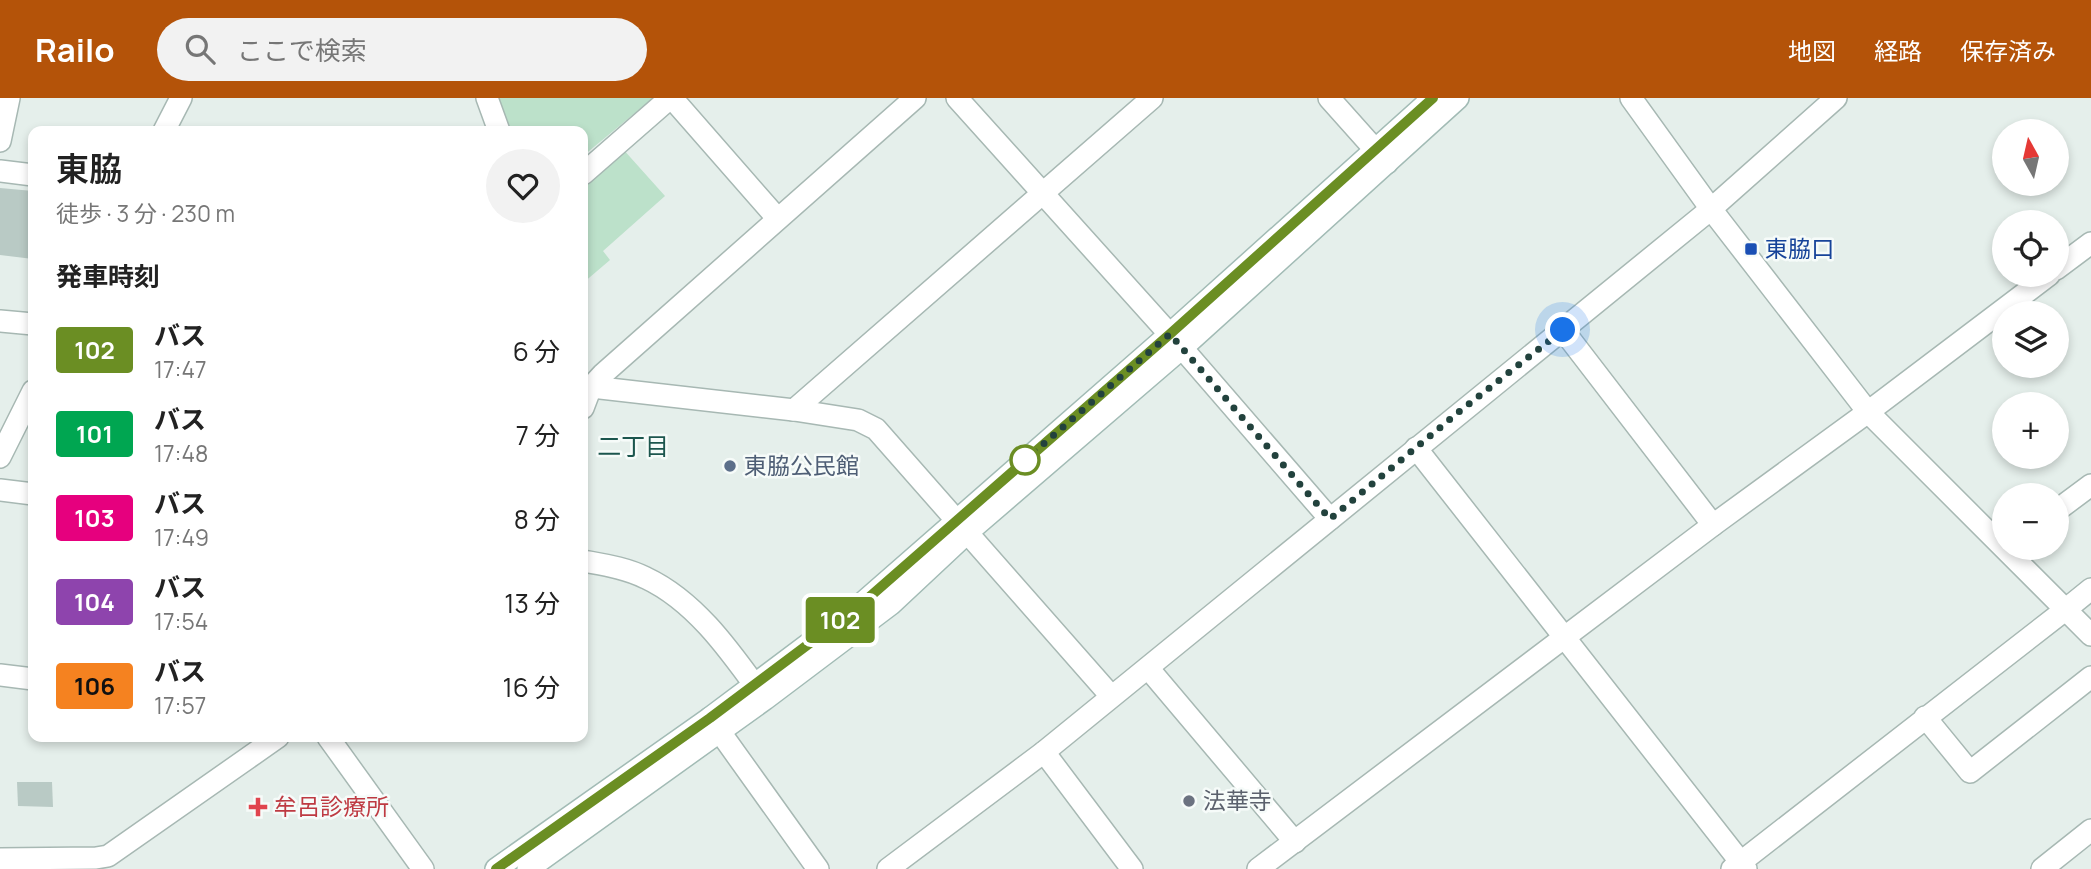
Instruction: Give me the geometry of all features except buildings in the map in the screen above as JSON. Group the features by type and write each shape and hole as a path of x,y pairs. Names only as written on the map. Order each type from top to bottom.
{"street":[{"path":"0,141 9,98"},
{"path":"167,126 181,98"},
{"path":"487,98 497,126"},
{"path":"588,170 671,98 777,218"},
{"path":"588,381 603,373 915,98"},
{"path":"957,98 1176,341 1330,519"},
{"path":"794,410 1152,98"},
{"path":"1329,98 1381,156"},
{"path":"1381,156 1433,98"},
{"path":"528,869 760,692 858,607 962,526 1176,341 1381,156 1458,98"},
{"path":"1631,98 1711,209 1868,412 1992,536"},
{"path":"888,869 1044,752 1148,668 1711,209 1836,98"},
{"path":"0,171 28,174"},
{"path":"2069,259 2091,243"},
{"path":"1263,868 1713,525 2033,287"},
{"path":"0,321 28,324"},
{"path":"1563,330 1713,525"},
{"path":"588,382 858,420 876,429 1111,696"},
{"path":"0,457 28,401"},
{"path":"1416,448 1740,867 1924,717 2091,589"},
{"path":"2069,501 2091,485"},
{"path":"0,490 28,493"},
{"path":"2016,560 2091,635"},
{"path":"588,562 617,567 646,578 675,595 705,623 760,692"},
{"path":"1148,668 1295,842"},
{"path":"0,676 28,679"},
{"path":"1924,717 1970,772 2091,677"},
{"path":"496,869 715,725"},
{"path":"715,725 818,869"},
{"path":"0,859 96,858 108,863 271,742"},
{"path":"332,742 424,869"},
{"path":"1044,752 1132,869"},
{"path":"2042,869 2091,830"}],"green space":[{"path":"495,98 653,98 588,152 588,126 506,126"},
{"path":"622,148 665,196 603,251 610,260 588,279 588,179"}],"bus line":[{"name":"102","path":"496,869 710,718 858,607 1170,334 1433,98"}],"place":[{"name":"東脇口","path":"1751,249"},
{"name":"東脇公民館","path":"730,466"},
{"name":"法華寺","path":"1189,801"},
{"name":"牟呂診療所","path":"258,807"}],"district":[{"name":"二丁目","path":"633,447"}],"route":[{"path":"1025,460 1170,334 1330,519 1563,330"}]}
